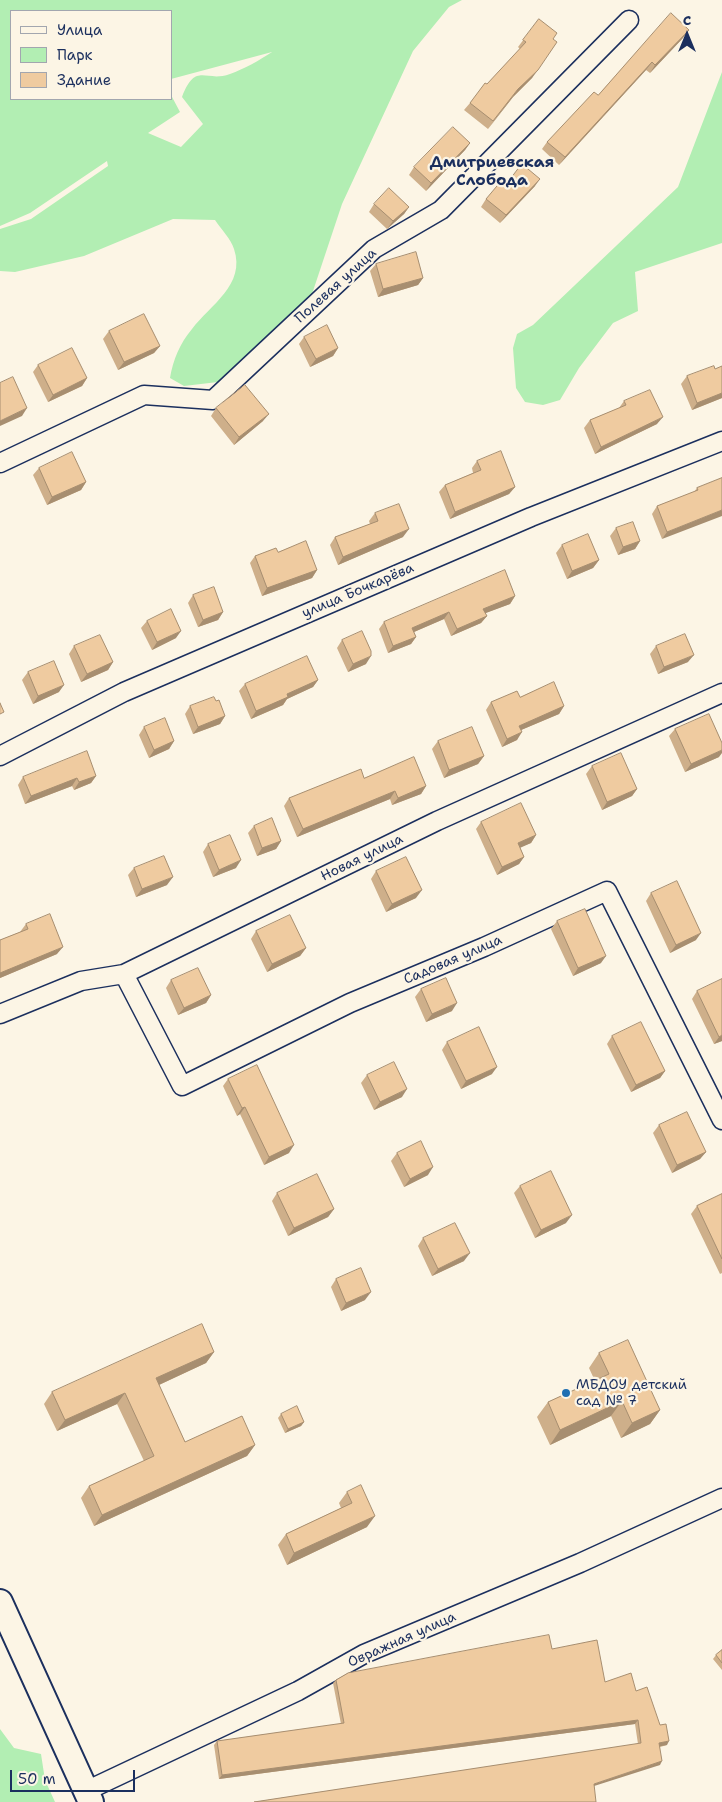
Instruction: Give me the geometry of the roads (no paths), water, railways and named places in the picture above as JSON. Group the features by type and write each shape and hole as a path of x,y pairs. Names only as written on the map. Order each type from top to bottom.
{"main road":[{"path":"0,1602 88,1796"}],"street":[{"name":"Полевая улица","path":"0,463 144,394 213,400 374,250 441,210 629,20"},
{"name":"улица Бочкарёва","path":"0,756 124,692 531,517 722,441"},
{"name":"Новая улица","path":"0,1014 81,981 124,974 437,821 722,693"},
{"name":"Садовая улица","path":"124,974 182,1086 350,1003 484,947 607,891 722,1120"},
{"name":"Овражная улица","path":"88,1796 298,1691 364,1654 580,1563 722,1498"}],"place":[{"name":"МБДОУ детский сад № 7","path":"566,1393"}],"district":[{"name":"Дмитриевская Слобода","path":"492,172"}]}
